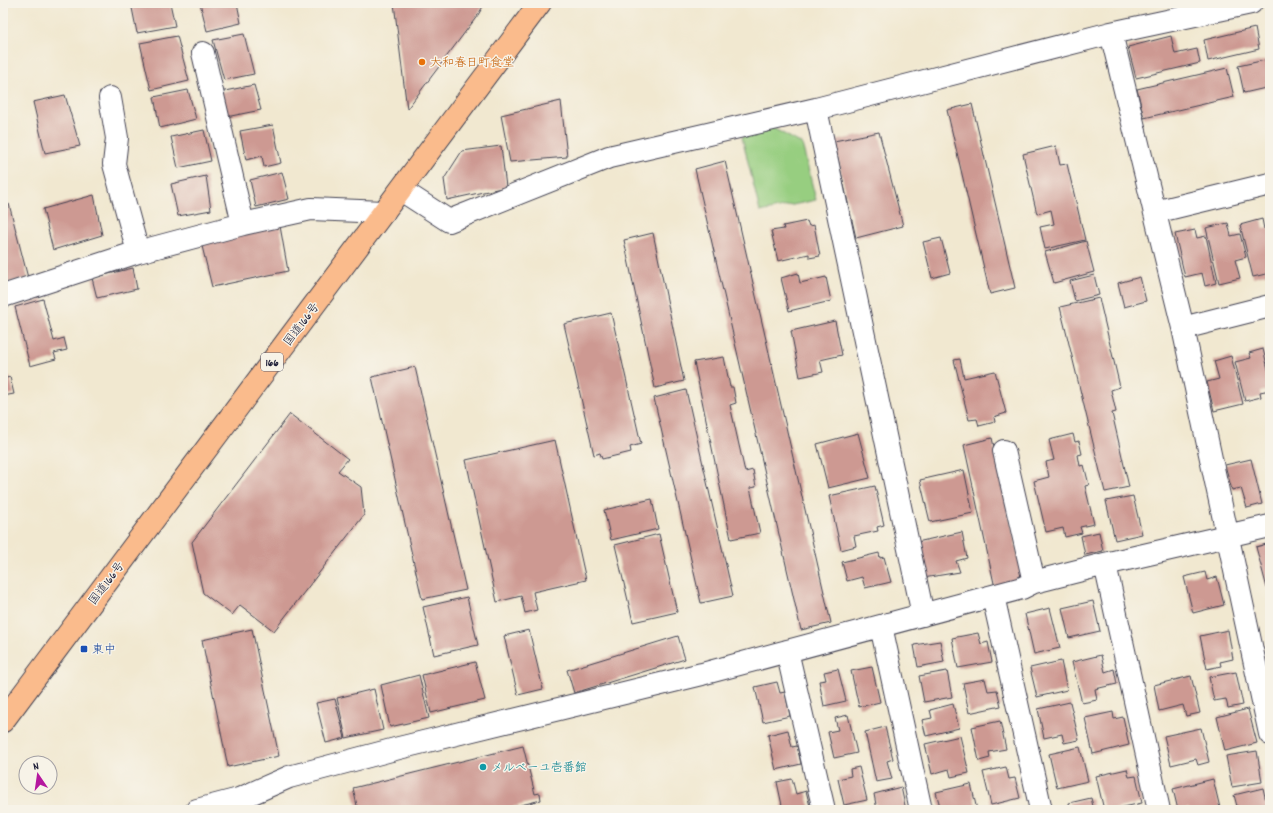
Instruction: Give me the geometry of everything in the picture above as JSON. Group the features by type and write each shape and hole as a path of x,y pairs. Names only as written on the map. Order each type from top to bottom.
{"highway":[{"name":"国道166号","path":"3,721 540,3"}],"street":[{"path":"401,190 449,221 609,157 816,109 1111,33 1226,6 1250,3"},
{"path":"1111,33 1183,328 1270,734"},
{"path":"204,53 243,224"},
{"path":"110,98 117,138 114,164 138,252"},
{"path":"816,109 923,615"},
{"path":"1155,212 1270,184"},
{"path":"3,296 138,252 243,224 312,210 384,212"},
{"path":"1183,328 1270,306"},
{"path":"1004,450 1034,582"},
{"path":"197,810 240,805 289,777 303,773 702,674 1022,588 1034,582 1270,526"},
{"path":"1105,564 1159,810"},
{"path":"993,596 1041,810"},
{"path":"881,626 920,810"},
{"path":"787,651 824,810"}],"green space":[{"path":"773,128 802,144 816,200 760,212 742,137"}],"building":[{"path":"131,3 170,3 175,26 137,33"},
{"path":"200,3 237,3 241,23 207,31"},
{"name":"大和春日町食堂","path":"394,3 485,3 478,15 407,109"},
{"path":"1255,28 1259,49 1208,61 1204,40"},
{"path":"244,34 254,74 224,80 213,40"},
{"path":"177,36 189,81 151,90 140,43"},
{"path":"1171,36 1175,54 1197,49 1200,63 1136,78 1128,47"},
{"path":"1270,59 1270,87 1244,93 1238,66"},
{"path":"1227,68 1234,97 1144,118 1137,89"},
{"path":"254,85 261,110 226,117 220,92"},
{"path":"188,90 196,119 160,128 154,97"},
{"path":"65,95 80,146 45,153 33,102"},
{"path":"561,101 567,157 510,162 501,115"},
{"path":"972,104 1015,288 990,294 947,110"},
{"path":"273,125 281,163 264,167 262,156 246,160 240,131"},
{"path":"204,130 211,161 178,168 171,137"},
{"path":"879,132 903,226 856,238 834,141"},
{"path":"501,146 506,187 447,200 444,179 462,151"},
{"path":"1056,146 1060,165 1067,164 1085,240 1045,249 1040,227 1054,224 1051,210 1037,214 1023,154"},
{"path":"725,161 831,623 801,630 695,169"},
{"path":"282,172 289,199 256,207 250,180"},
{"path":"206,176 211,210 178,216 171,184"},
{"path":"94,195 102,235 53,250 43,209"},
{"path":"9,204 28,278 3,284 3,206"},
{"path":"1262,219 1264,229 1270,228 1270,247 1268,248 1270,257 1270,273 1253,277 1240,225"},
{"path":"807,221 809,226 814,225 820,256 809,258 809,254 778,261 771,231 784,229 783,226"},
{"path":"1228,223 1231,236 1240,234 1246,257 1235,260 1240,278 1219,283 1206,228"},
{"path":"280,226 288,271 212,287 201,242"},
{"path":"1195,230 1197,238 1206,236 1216,283 1205,286 1202,273 1185,277 1175,234"},
{"path":"653,233 684,381 655,388 624,240"},
{"path":"941,238 950,273 932,278 923,242"},
{"path":"1086,241 1094,272 1054,283 1045,252"},
{"path":"133,268 137,289 97,298 92,278"},
{"path":"798,273 800,283 826,277 831,301 789,311 781,278"},
{"path":"1094,275 1099,295 1075,301 1070,281"},
{"path":"1140,277 1146,301 1124,307 1118,283"},
{"path":"1099,298 1120,387 1111,390 1116,412 1112,413 1129,487 1105,492 1060,307"},
{"path":"43,299 54,341 64,338 67,350 54,353 56,359 30,366 15,307"},
{"path":"611,313 641,444 630,447 631,452 602,459 600,453 594,455 564,324"},
{"path":"835,321 842,355 820,360 823,372 800,377 791,331"},
{"path":"1263,349 1270,377 1270,390 1260,392 1261,397 1245,401 1235,362 1251,358 1249,353"},
{"path":"1231,356 1243,404 1214,411 1207,382 1219,379 1214,361"},
{"path":"724,357 730,387 733,387 736,403 730,405 745,472 753,470 756,487 750,488 760,533 731,539 694,362"},
{"path":"960,359 964,378 995,371 1006,413 994,417 995,422 979,426 977,419 969,420 954,360"},
{"path":"415,367 466,590 422,599 372,377"},
{"path":"10,377 14,394 3,396 3,379"},
{"path":"686,390 733,596 701,603 654,398"},
{"path":"290,414 348,459 338,471 361,487 364,515 274,631 240,605 232,615 203,593 192,542"},
{"path":"858,433 870,478 828,488 817,444"},
{"path":"1073,434 1075,442 1079,441 1082,454 1078,455 1080,466 1084,465 1089,485 1085,486 1094,524 1080,527 1082,533 1065,537 1063,528 1046,532 1034,481 1049,477 1046,462 1054,460 1049,440"},
{"path":"992,438 1024,581 995,588 964,445"},
{"path":"555,440 586,580 533,592 537,610 525,613 521,596 497,602 466,460"},
{"path":"1251,459 1262,504 1247,508 1241,488 1232,490 1225,465"},
{"path":"964,470 973,513 930,522 920,480"},
{"path":"875,486 884,525 877,527 878,531 854,536 856,546 841,550 829,496"},
{"path":"1133,496 1142,534 1115,540 1106,501"},
{"path":"652,499 658,529 611,540 604,510"},
{"path":"962,532 967,558 956,561 960,572 923,578 917,542"},
{"path":"1099,532 1103,551 1085,555 1081,536"},
{"path":"659,534 677,612 633,622 615,545"},
{"path":"1270,543 1270,587 1267,588 1256,547"},
{"path":"879,553 880,558 884,557 891,582 865,588 862,577 847,581 842,562"},
{"path":"1205,572 1207,580 1217,577 1224,605 1193,613 1184,577"},
{"path":"467,597 478,645 434,655 423,607"},
{"path":"1093,601 1100,631 1069,638 1062,608"},
{"path":"1050,608 1060,648 1034,654 1025,614"},
{"path":"252,629 279,756 228,767 202,640"},
{"path":"529,630 543,689 518,695 504,636"},
{"path":"1228,630 1233,659 1220,662 1221,666 1207,669 1200,636"},
{"path":"978,633 981,644 988,642 992,662 958,668 952,638"},
{"path":"678,636 685,659 574,693 567,670"},
{"path":"940,641 944,662 918,667 914,645"},
{"path":"1101,655 1105,672 1114,669 1117,684 1095,689 1097,700 1082,703 1072,662"},
{"path":"1061,661 1067,690 1037,697 1030,668"},
{"path":"475,662 485,700 431,713 422,675"},
{"path":"872,667 880,702 859,707 851,671"},
{"path":"838,669 846,701 824,706 819,681 826,680 824,672"},
{"path":"947,671 952,697 924,702 919,676"},
{"path":"1236,672 1243,705 1228,708 1226,699 1214,701 1209,677"},
{"path":"419,675 429,718 390,727 381,685"},
{"path":"1191,676 1200,713 1186,716 1183,705 1159,711 1154,685"},
{"path":"985,679 988,691 997,690 1001,706 969,713 963,683"},
{"path":"777,682 780,693 785,692 790,716 763,722 755,687"},
{"path":"374,689 383,730 346,738 337,698"},
{"path":"335,699 345,738 326,743 316,703"},
{"path":"1070,702 1079,740 1064,743 1062,734 1044,738 1038,709"},
{"path":"953,704 959,728 926,736 922,720 932,718 930,710"},
{"path":"1248,709 1257,743 1225,751 1217,717"},
{"path":"1113,712 1114,719 1123,717 1129,745 1093,754 1085,718"},
{"path":"848,715 857,753 834,758 828,732 838,730 835,718"},
{"path":"1000,721 1006,749 989,752 990,758 979,761 972,727"},
{"path":"885,727 893,759 887,761 892,779 876,782 865,732"},
{"path":"1201,728 1209,762 1198,765 1196,759 1171,765 1164,736"},
{"path":"788,730 792,747 797,746 801,764 776,770 768,735"},
{"path":"960,736 969,773 951,777 949,769 932,774 925,744"},
{"name":"メルベーユ壱番館","path":"523,746 535,794 540,793 541,800 501,810 358,810 353,788"},
{"path":"1080,747 1088,781 1057,788 1049,754"},
{"path":"1257,751 1262,782 1232,787 1226,756"},
{"path":"859,767 867,800 844,805 838,779 851,776 850,769"},
{"path":"1006,767 1009,779 1015,778 1020,798 991,805 983,772"},
{"path":"1127,769 1129,777 1136,776 1142,803 1104,810 1096,776"},
{"path":"792,779 796,794 806,791 811,810 783,810 777,782"},
{"path":"1213,779 1220,808 1213,810 1189,810 1188,808 1178,810 1173,789"},
{"path":"971,784 977,810 941,810 936,792"},
{"path":"901,787 906,810 877,810 874,794"},
{"path":"1263,788 1268,810 1238,810 1234,795"},
{"path":"1091,798 1094,810 1070,810 1069,803"}],"place":[{"name":"大和春日町食堂","path":"422,62"},
{"name":"東中","path":"84,649"},
{"name":"メルベーユ壱番館","path":"483,767"}]}
